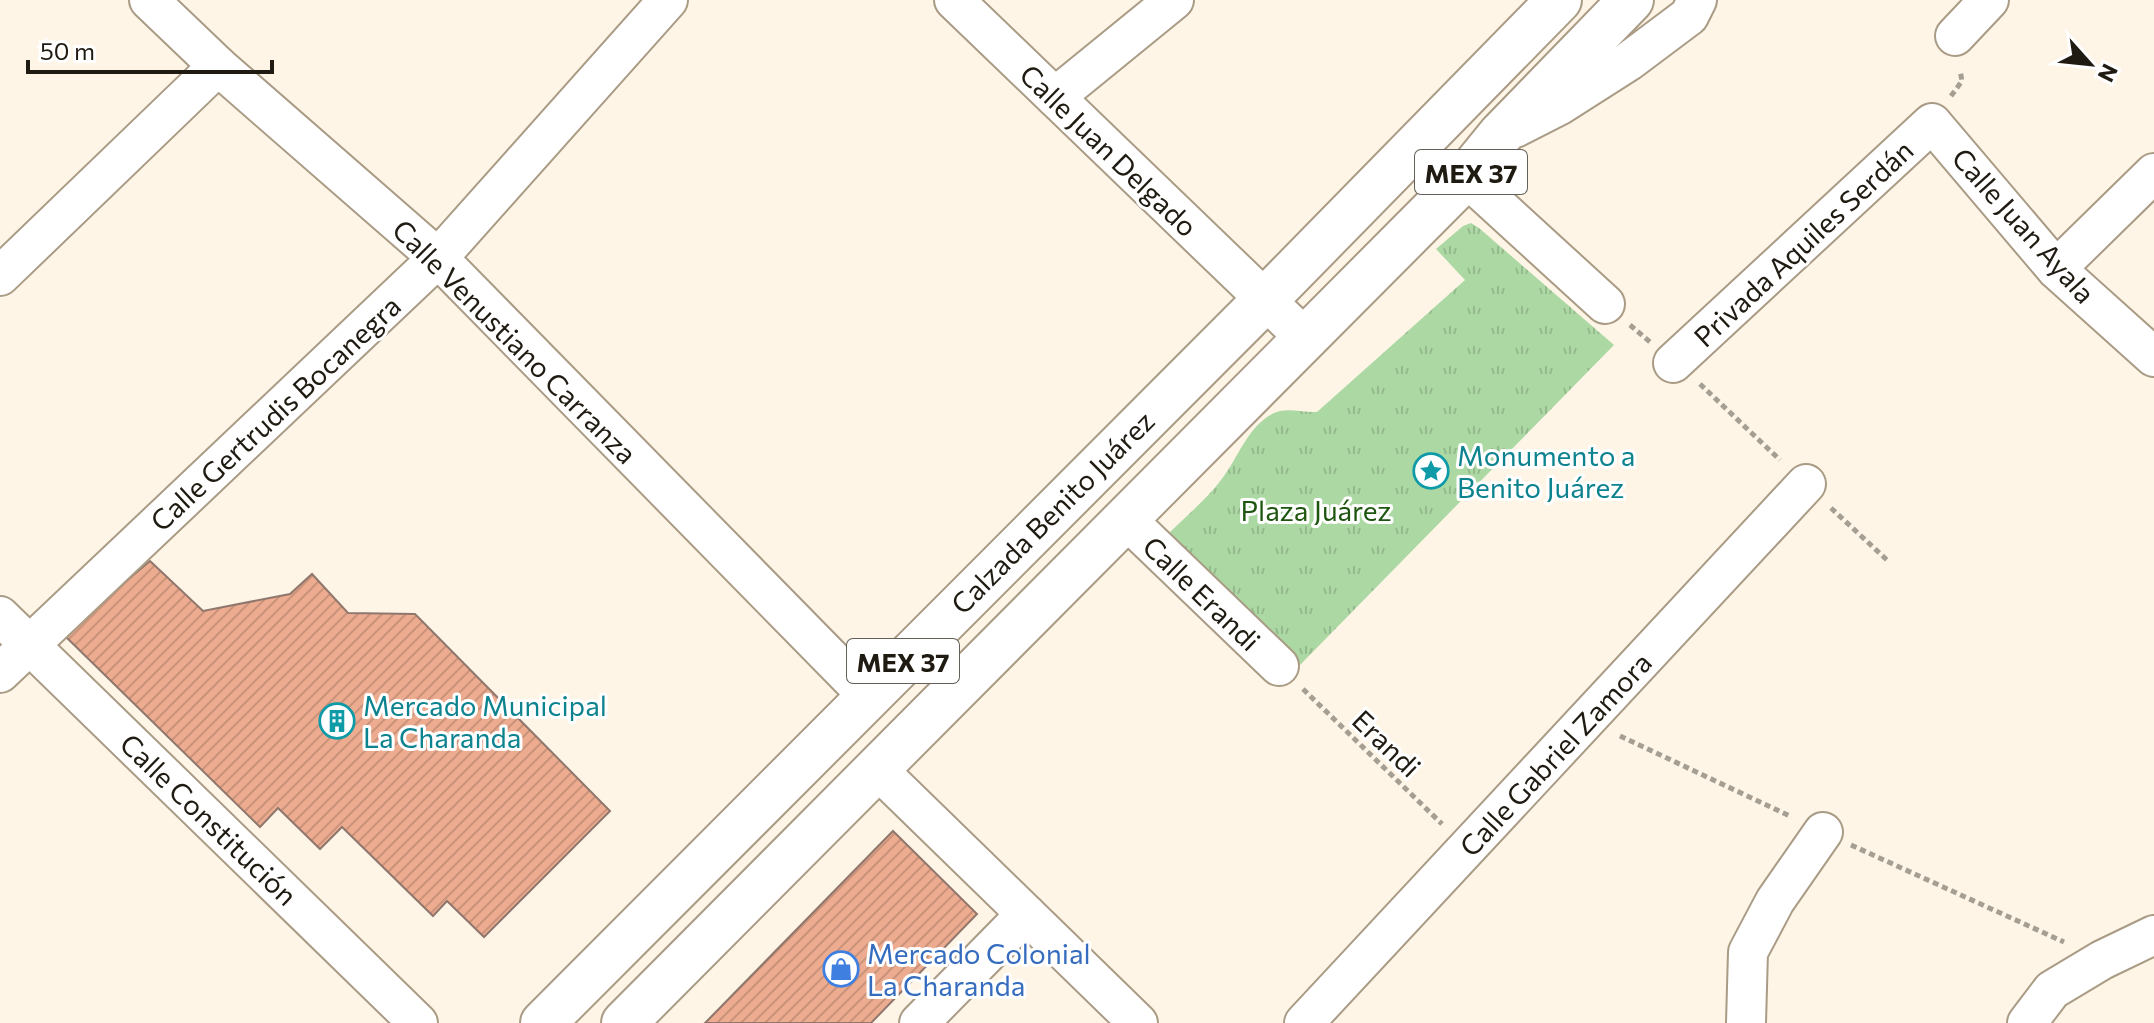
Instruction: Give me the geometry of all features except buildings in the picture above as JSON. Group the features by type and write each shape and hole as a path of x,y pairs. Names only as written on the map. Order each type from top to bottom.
{"main road":[{"name":"Calzada Benito Juárez","path":"543,1023 1265,300 1559,0"},
{"name":"Calzada Benito Juárez","path":"624,1023 1466,177 1501,134 1631,0"}],"street":[{"name":"Calle Venustiano Carranza","path":"149,0 218,66 438,258 868,696"},
{"name":"Calle Gertrudis Bocanegra","path":"0,673 438,258 668,0"},
{"name":"Calle Juan Delgado","path":"954,0 1304,337"},
{"path":"1055,97 1174,0"},
{"path":"1501,134 1560,105 1629,61 1689,16 1697,0"},
{"path":"1955,36 1989,0"},
{"path":"0,276 218,66"},
{"name":"Calle Juan Ayala","path":"1932,123 2056,269 2154,357"},
{"name":"Privada Aquiles Serdán","path":"1673,363 1932,123"},
{"path":"2056,269 2154,173"},
{"path":"1466,177 1605,304"},
{"name":"Calle Gabriel Zamora","path":"1304,1023 1806,484"},
{"name":"Calle Erandi","path":"1126,519 1279,666"},
{"name":"Calle Constitución","path":"0,616 418,1023"},
{"path":"878,770 1138,1023"},
{"path":"1746,1023 1748,952 1775,901 1823,832"},
{"path":"919,1023 1026,914"},
{"path":"2027,1023 2052,990 2102,960 2154,935"}],"path":[{"name":"Erandi","path":"1279,666 1467,848"}],"green space":[{"name":"Plaza Juárez","path":"1471,223 1614,345 1299,666 1168,534 1215,487 1250,434 1265,419 1284,410 1317,412 1465,280 1436,249"}],"place":[{"name":"Monumento a Benito Juárez","path":"1431,471"},
{"name":"Mercado Municipal La Charanda","path":"337,721"},
{"name":"Mercado Colonial La Charanda","path":"841,969"}]}
